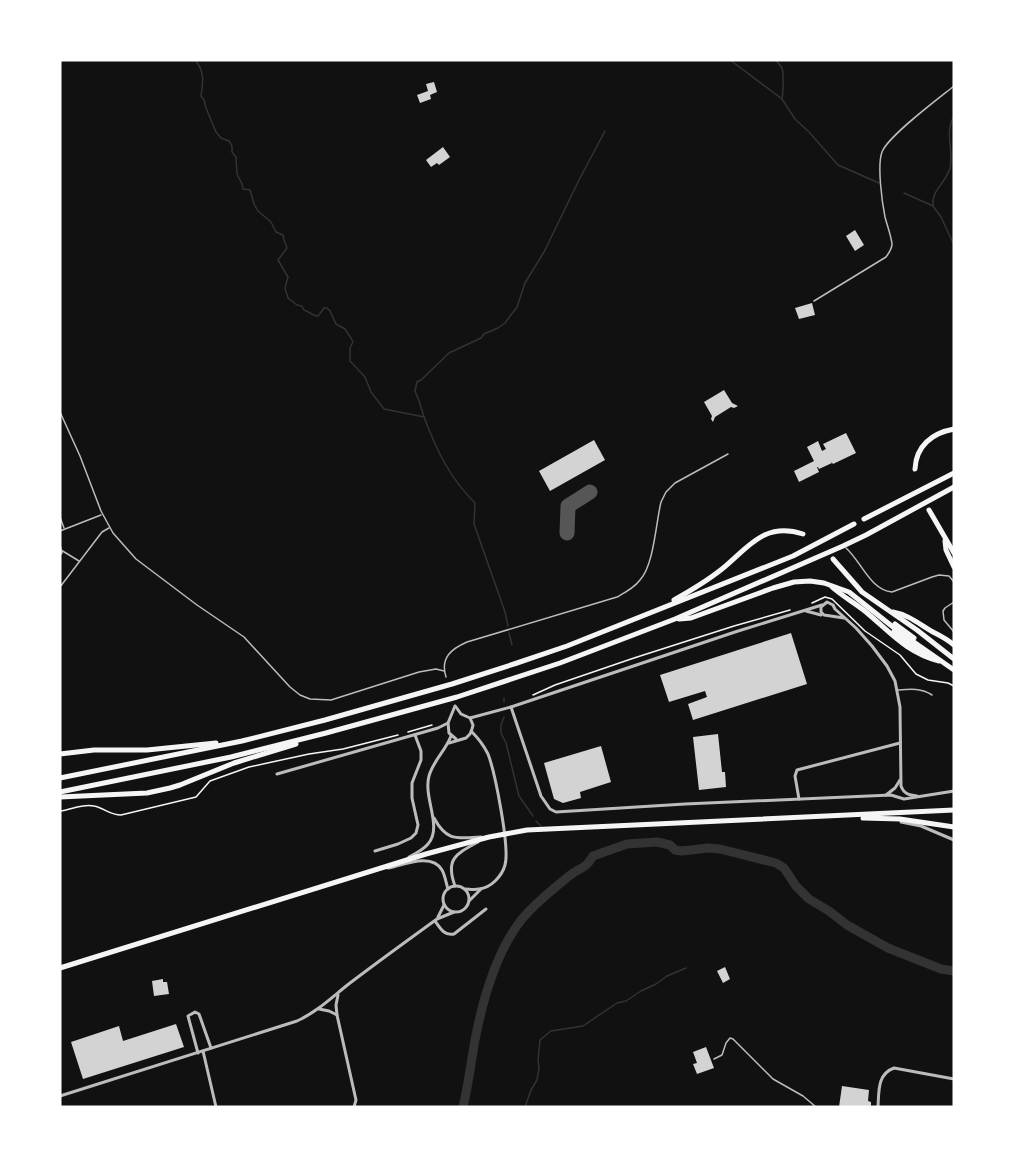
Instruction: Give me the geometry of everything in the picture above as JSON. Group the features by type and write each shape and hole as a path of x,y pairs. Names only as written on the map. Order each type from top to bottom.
{"highway":[{"path":"915,469 915,460 925,443 939,433 954,429"},
{"path":"864,519 954,473"},
{"path":"60,792 231,757 326,733 478,690 560,663 675,619 843,546 954,487"},
{"path":"929,510 954,553"},
{"path":"60,778 242,741 325,720 495,670 567,645 792,556 854,524"},
{"path":"654,611 693,590 752,542 765,535 774,531 786,530 802,534"},
{"path":"944,537 954,546"},
{"path":"944,537 954,559"},
{"path":"944,537 946,550 954,567"},
{"path":"832,559 862,592 954,659"},
{"path":"675,619 691,618 794,582 810,581 828,584 849,592 898,631 954,670"},
{"path":"828,584 864,610 914,652 942,661"},
{"path":"888,611 909,617 938,634 954,647"},
{"path":"60,797 147,793 170,788 234,763 326,733"},
{"path":"60,754 242,741"},
{"path":"60,968 399,862 489,837 526,830 954,810"},
{"path":"808,817 900,819 954,827"}],"street":[{"path":"458,739 448,730 448,723 455,706 461,714 470,718 483,715 826,602 831,603 872,646 895,681 900,707 903,791 909,795 926,796"},
{"path":"822,605 820,609 824,615"},
{"path":"831,616 835,609"},
{"path":"804,611 844,618"},
{"path":"511,707 542,796 550,809 556,812 799,799 885,796 904,799 954,791"},
{"path":"451,717 461,714"},
{"path":"472,725 483,715"},
{"path":"60,1096 297,1021 319,1009 436,920 465,908 481,889 497,879 505,867 507,856 501,814 489,758 472,732 470,718"},
{"path":"277,774 416,735 448,723"},
{"path":"438,728 448,730"},
{"path":"466,738 472,732"},
{"path":"375,851 398,844 416,833 418,825 412,798 412,783 421,759 421,751 416,735"},
{"path":"451,735 433,765 429,777 427,796 433,817 444,833 450,837 459,839 489,837"},
{"path":"447,744 466,738 481,743"},
{"path":"799,799 795,776 797,770 900,743"},
{"path":"885,796 901,779"},
{"path":"399,862 428,845 433,833 433,817"},
{"path":"885,819 921,826 954,840"},
{"path":"455,886 451,875 454,858 459,852 489,837"},
{"path":"351,877 418,861 430,861 442,870 448,889"},
{"path":"436,920 444,904 443,896 448,889 455,886 465,889 481,889"},
{"path":"465,889 469,901"},
{"path":"444,904 454,912"},
{"path":"436,920 445,933 451,935 486,909"},
{"path":"339,993 336,1005 337,1016 359,1107"},
{"path":"319,1009 337,1016"},
{"path":"198,1053 188,1016 195,1012 199,1014 211,1048"},
{"path":"203,1051 216,1107"},
{"path":"878,1107 882,1075 894,1068 954,1079"},
{"path":"354,1107 356,1100"}],"lane":[{"path":"814,301 886,257 892,244 885,214 880,171 882,151 898,133 954,86"},
{"path":"61,414 103,515 110,528 128,550 136,559 197,605 244,637 300,695 310,699 331,700 419,672 436,669 444,671"},
{"path":"446,677 444,671 447,656 454,647 617,597 630,590 642,579 647,568 661,502 666,492 675,483 728,454"},
{"path":"60,531 103,515"},
{"path":"60,517 64,529"},
{"path":"60,587 102,532 110,528"},
{"path":"60,545 62,553 60,555"},
{"path":"843,546 875,584 888,592 939,575 949,576 954,582"},
{"path":"61,550 80,561"},
{"path":"60,576 64,581"},
{"path":"954,602 943,611 944,620 954,632"},
{"path":"897,690 915,688 932,695"},
{"path":"714,1059 722,1055 726,1043 730,1038 733,1039 773,1079 804,1096 816,1107"}],"path":[{"path":"877,639 905,659 912,670 921,677 954,686"},
{"path":"60,812 91,805 111,814 121,815 187,800 196,796 210,781 249,766 343,749 390,736"}],"building":[{"path":"434,82 437,92 430,95 431,99 420,103 417,95 428,91 426,84"},
{"path":"443,147 450,157 439,165 437,163 431,167 426,160"},
{"path":"855,230 864,245 855,251 846,236"},
{"path":"812,303 815,315 799,319 795,308"},
{"path":"724,390 732,403 738,406 731,407 715,417 713,422 704,402"},
{"path":"846,433 856,453 833,464 830,460 832,463 819,469 817,467 819,472 799,482 794,471 814,461 807,447 818,441 822,451 826,449 823,444"},
{"path":"594,440 605,460 550,491 539,471"},
{"path":"791,633 807,684 693,720 688,704 707,697 705,691 669,702 660,675"},
{"path":"718,734 726,787 699,790 693,737"},
{"path":"601,746 611,782 580,792 581,798 563,803 554,799 544,763"},
{"path":"725,967 730,979 723,983 717,971"},
{"path":"163,979 163,982 167,982 169,994 154,996 152,981"},
{"path":"176,1024 184,1047 83,1079 71,1042 119,1026 123,1041"},
{"path":"706,1047 714,1068 697,1074 693,1064 697,1063 693,1052"},
{"path":"842,1086 869,1090 868,1101 871,1102 871,1107 839,1107"}],"waterway":[{"path":"195,60 202,73 201,96 216,132 232,146 232,152 236,157 237,174 243,189 250,190 258,211 271,222 276,232 283,235 287,248 278,260 288,277 285,288 288,298 314,315 318,316 324,308 330,311 336,324 345,329 353,342 350,348 350,361 365,377 371,392 384,409 424,417 445,463 475,503 474,524 508,626"},
{"path":"730,60 782,99 795,119 838,165 879,183"},
{"path":"776,60 783,71 782,98"},
{"path":"933,206 934,195 950,168 949,135 954,116"},
{"path":"424,417 415,391 417,382 449,353 481,338 484,334 505,323 517,307 525,283 544,252 605,131"},
{"path":"904,193 933,206 941,217 954,245"},
{"path":"509,633 512,645"},
{"path":"504,717 501,733 506,743 519,796 533,816"},
{"path":"536,821 541,826"},
{"path":"463,1107 486,994 500,955 514,930 538,902 585,866 593,856 627,844 657,842 682,851 720,849 776,863 784,868 796,886 809,899 847,925 888,948 941,969 954,971"},
{"path":"525,1107 537,1080 540,1040 551,1031 583,1026 617,1003 626,1001 667,976 686,968"}],"taxiway":[{"path":"567,533 568,506 590,492"}]}
